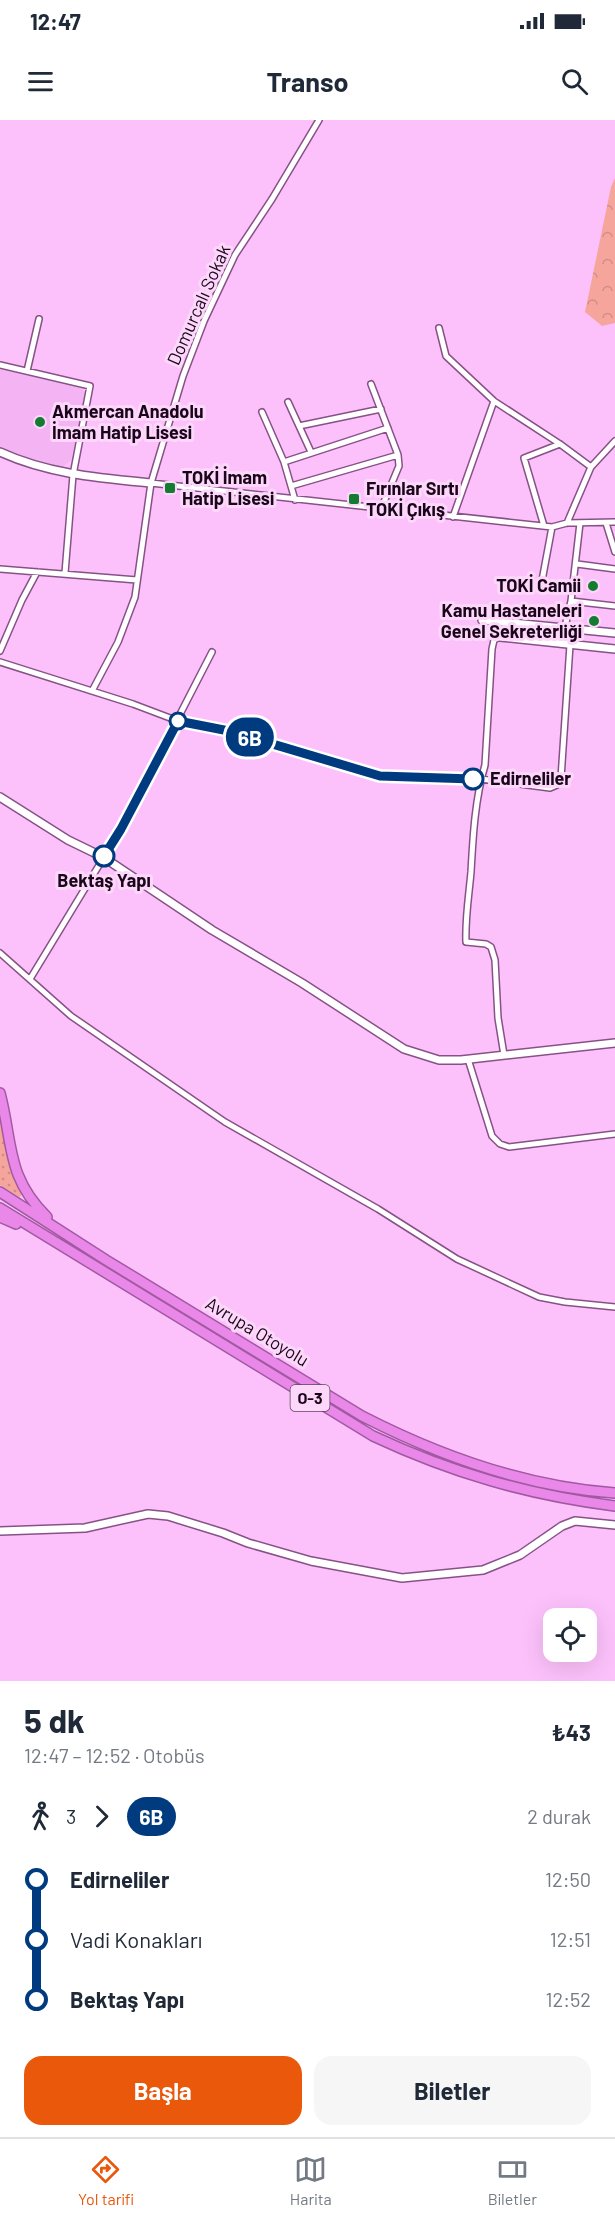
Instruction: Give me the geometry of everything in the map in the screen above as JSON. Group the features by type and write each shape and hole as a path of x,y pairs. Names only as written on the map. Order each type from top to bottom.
{"highway":[{"path":"0,1093 16,1171 31,1199 62,1231"},
{"name":"Avrupa Otoyolu","path":"0,1192 362,1416 386,1428 425,1446 496,1471 556,1485 615,1493"},
{"name":"Avrupa Otoyolu","path":"0,1208 373,1436 412,1454 502,1485 560,1498 615,1506"},
{"path":"0,1217 30,1227"}],"street":[{"name":"Domurcalı Sokak","path":"92,691 129,617 137,580 151,483 183,376 204,321 235,255 272,199 319,120"},
{"path":"27,371 39,319"},
{"path":"439,328 446,356 494,401 591,467"},
{"path":"0,365 90,386 73,475 65,573"},
{"path":"371,384 398,455 399,466 381,509"},
{"path":"453,516 494,401"},
{"path":"288,402 311,452"},
{"path":"299,426 381,409"},
{"path":"262,412 284,462 295,500"},
{"path":"284,462 388,428"},
{"path":"567,523 591,467 615,441"},
{"path":"544,526 524,458 560,444"},
{"path":"0,452 16,459 73,475 552,527 567,523 615,522"},
{"path":"291,486 398,455"},
{"path":"561,644 577,564 580,523"},
{"path":"606,523 615,552"},
{"path":"541,586 552,527"},
{"path":"577,564 615,568"},
{"path":"0,569 137,580"},
{"path":"0,651 37,572"},
{"path":"571,601 615,606"},
{"path":"482,620 615,633"},
{"path":"504,1055 498,1018 495,960 491,946 466,942 465,920 473,835 481,779 486,765 494,640 500,637 615,649"},
{"path":"0,662 178,721 229,731 380,776 481,779 550,788 561,778 570,645"},
{"path":"30,979 121,829 213,652"},
{"path":"0,797 68,840 103,857 212,930 302,983 404,1049 439,1060 615,1043"},
{"path":"0,953 71,1016 225,1122 378,1209 457,1258 538,1297 615,1306"},
{"path":"468,1059 486,1121 492,1136 500,1144 509,1147 615,1134"},
{"path":"0,1531 85,1528 148,1514 168,1516 311,1561 402,1578 483,1570 520,1555 562,1526 575,1521 615,1525"}],"shaded area":[{"name":"Akmercan Anadolu İmam Hatip Lisesi","path":"0,368 83,389 86,396 71,460 61,468 32,461 0,448"}],"green space":[{"path":"615,178 615,323 602,326 585,312 611,187"},
{"path":"0,1109 7,1153 23,1194 19,1197 0,1185"}],"bus line":[{"name":"6B","path":"104,856 121,829 178,721 229,731 380,776 473,779"}],"place":[{"name":"Akmercan Anadolu İmam Hatip Lisesi","path":"40,422"},
{"name":"TOKİ İmam Hatip Lisesi","path":"170,488"},
{"name":"Fırınlar Sırtı TOKİ Çıkış","path":"354,499"},
{"name":"TOKİ Camii","path":"593,586"},
{"name":"Kamu Hastaneleri Genel Sekreterliği","path":"594,621"},
{"name":"Edirneliler","path":"473,779"},
{"name":"Bektaş Yapı","path":"104,856"}]}
